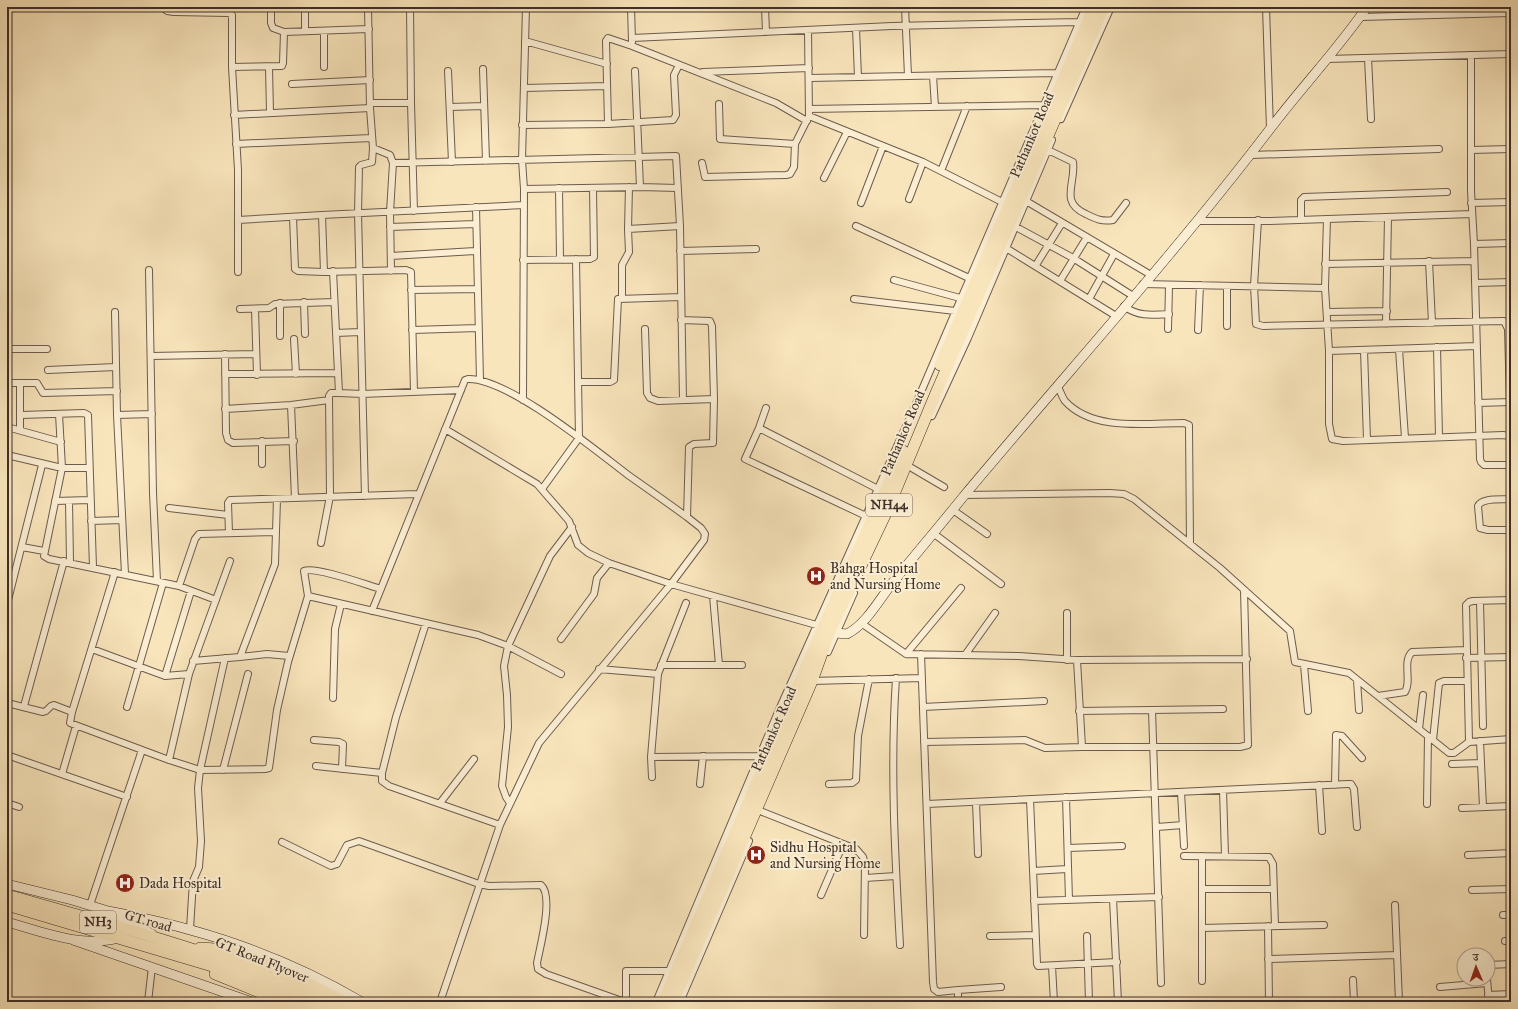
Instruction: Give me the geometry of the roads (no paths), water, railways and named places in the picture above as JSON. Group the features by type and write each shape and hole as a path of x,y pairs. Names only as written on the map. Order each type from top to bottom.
{"highway":[{"name":"NH44","path":"663,1002 826,629 1094,7"},
{"name":"Pathankot Road","path":"673,1002 814,681 826,629 887,511 930,407 1104,7"},
{"name":"GT road","path":"7,896 190,948"},
{"name":"GT road","path":"7,905 181,956"},
{"path":"190,948 217,948 264,965 344,1002"},
{"name":"GT Road Flyover","path":"190,948 254,971 323,1002"},
{"path":"181,956 206,970 284,1002"},
{"name":"GT Road Flyover","path":"181,956 254,980 305,1002"}],"street":[{"path":"162,7 167,11 174,12 231,13 232,16 232,67 238,220 238,272"},
{"path":"271,7 273,28 284,32 305,30 324,31 369,29"},
{"path":"304,7 305,30"},
{"path":"365,496 358,272 358,213 359,167 372,162 373,148 371,138 368,7"},
{"path":"410,7 414,211"},
{"path":"523,400 524,189 522,125 526,7"},
{"path":"631,7 632,46"},
{"path":"765,7 766,32"},
{"path":"905,7 908,76"},
{"path":"826,629 866,516 1086,7"},
{"path":"656,1002 760,756 910,467 968,338 1111,7"},
{"path":"1266,7 1270,129"},
{"path":"445,429 529,478 542,489 572,527 578,545 582,549 609,563 671,584 847,634 861,623 933,533 1057,385 1198,221 1270,129 1328,59 1367,7"},
{"path":"1360,16 1481,10 1511,13"},
{"path":"632,38 906,26 1080,22"},
{"path":"856,28 858,77"},
{"path":"702,163 705,177 790,174 794,167 795,144 808,119 810,78 808,30"},
{"path":"324,31 324,66"},
{"path":"232,67 269,67 283,64 284,32"},
{"path":"608,124 607,38 632,46 776,103 808,119 847,132 923,162 1002,202"},
{"path":"524,41 607,64"},
{"path":"1328,59 1511,54"},
{"path":"1471,55 1471,203 1474,244 1480,459 1482,464 1511,465"},
{"path":"1368,58 1371,119"},
{"path":"522,125 638,123 675,118 677,109 674,75 678,64"},
{"path":"269,67 270,113"},
{"path":"699,72 809,68"},
{"path":"483,69 486,161"},
{"path":"448,71 452,162"},
{"path":"635,71 640,187"},
{"path":"810,78 1058,73"},
{"path":"933,76 935,107"},
{"path":"292,84 370,80"},
{"path":"524,88 607,86"},
{"path":"234,115 411,103"},
{"path":"720,104 720,139 795,144"},
{"path":"809,109 1044,105"},
{"path":"450,107 484,106"},
{"path":"941,171 967,106"},
{"path":"824,178 847,132"},
{"path":"236,144 371,138"},
{"path":"861,203 883,146"},
{"path":"373,148 390,155 393,163 390,212 391,271"},
{"path":"1251,155 1439,149"},
{"path":"1471,150 1511,149"},
{"path":"1048,150 1073,162 1074,170 1070,196 1072,204 1078,210 1102,222 1113,220 1126,203"},
{"path":"393,163 676,156 680,226 683,400"},
{"path":"908,199 923,162"},
{"path":"524,189 629,187 678,188"},
{"path":"622,298 622,266 629,252 629,187"},
{"path":"559,188 560,259"},
{"path":"523,260 590,259 594,257 593,188"},
{"path":"1301,220 1301,200 1304,196 1447,192"},
{"path":"1026,202 1151,275"},
{"path":"1471,203 1511,202"},
{"path":"238,220 524,205"},
{"path":"476,207 475,251 478,289 480,380"},
{"path":"1198,221 1301,220 1472,214"},
{"path":"322,215 324,272"},
{"path":"293,217 295,269 298,271 358,272 406,270 411,272 414,392"},
{"path":"1386,324 1388,311 1388,217"},
{"path":"1327,219 1325,288 1329,351 1329,424 1332,439 1343,441 1507,435 1509,436 1511,442"},
{"path":"1258,220 1254,286 1255,321 1259,325 1386,324 1501,320 1507,323 1510,402 1478,403"},
{"path":"1036,265 1062,223"},
{"path":"390,227 476,224"},
{"path":"628,229 680,226"},
{"path":"856,226 970,278"},
{"path":"1016,227 1073,258 1133,296"},
{"path":"1060,281 1087,237"},
{"path":"1474,244 1511,243"},
{"path":"1006,248 1036,265 1116,316"},
{"path":"680,251 756,249"},
{"path":"391,256 475,251"},
{"path":"1089,299 1114,254"},
{"path":"542,489 580,438 576,259"},
{"path":"1429,261 1432,323"},
{"path":"1325,264 1474,261"},
{"path":"127,707 139,668 160,582 153,493 149,270"},
{"path":"333,271 339,393"},
{"path":"894,280 960,298"},
{"path":"1475,283 1511,282"},
{"path":"1143,284 1169,286 1325,288"},
{"path":"1168,329 1169,286"},
{"path":"1198,330 1200,286"},
{"path":"1227,286 1227,326"},
{"path":"411,290 478,289"},
{"path":"578,382 610,382 614,380 617,301 622,298 681,297"},
{"path":"854,299 955,310"},
{"path":"304,302 305,334"},
{"path":"240,309 269,308 274,304 280,303 334,302"},
{"path":"280,303 280,336"},
{"path":"1124,306 1131,311 1141,314 1169,314"},
{"path":"255,309 257,375"},
{"path":"1326,312 1388,311"},
{"path":"115,312 117,415 125,574"},
{"path":"681,320 707,321 712,323 714,399 713,443 694,444 690,447 687,517"},
{"path":"412,330 478,328"},
{"path":"645,330 648,396 658,401 714,399"},
{"path":"336,333 360,332"},
{"path":"294,339 296,374"},
{"path":"1329,351 1477,346"},
{"path":"1437,348 1439,437"},
{"path":"7,349 47,349"},
{"path":"1400,349 1405,438"},
{"path":"1364,350 1367,440"},
{"path":"224,354 226,433 228,440 233,443 294,441"},
{"path":"151,356 256,354"},
{"path":"48,370 116,367"},
{"path":"225,374 257,375 338,373"},
{"path":"372,610 465,380 469,379 480,380 523,400 580,438 704,531 705,537 671,584 539,743 500,824 440,1002"},
{"path":"7,383 36,383 43,393 117,391"},
{"path":"20,383 20,430"},
{"path":"1057,385 1065,401 1076,410 1112,424 1184,423 1189,425 1190,544"},
{"path":"321,543 330,496 330,394 461,390"},
{"path":"225,408 292,405 329,400"},
{"path":"292,405 295,498"},
{"path":"766,408 760,428 745,459 866,516"},
{"path":"59,414 62,468 44,551 46,558 179,586 216,600"},
{"path":"21,415 88,414 93,567"},
{"path":"117,415 152,414"},
{"path":"7,427 61,442"},
{"path":"760,428 878,489"},
{"path":"262,441 262,464"},
{"path":"7,455 42,465 62,468 90,468"},
{"path":"7,604 42,465"},
{"path":"910,467 944,487"},
{"path":"229,533 228,503 230,500 418,494"},
{"path":"965,496 1124,494 1134,499 1190,544 1290,631 1293,659 1295,662 1304,665 1344,671 1378,696 1449,753 1454,753 1469,742 1511,739"},
{"path":"240,657 275,564 278,499"},
{"path":"1511,499 1480,502 1478,506 1480,528 1485,530 1511,530"},
{"path":"55,501 90,500"},
{"path":"24,706 67,562 69,501"},
{"path":"169,508 228,514"},
{"path":"953,510 987,534"},
{"path":"91,521 122,520"},
{"path":"510,803 502,786 508,727 504,666 508,646 550,556 572,527"},
{"path":"179,586 197,536 201,534 276,532"},
{"path":"933,533 1002,584"},
{"path":"22,547 44,551"},
{"path":"169,760 189,674 230,561"},
{"path":"560,639 594,594 597,578 609,563"},
{"path":"115,572 70,722 76,726 200,770 269,768 277,710 289,656 308,596 304,572 307,570 318,571 381,589"},
{"path":"906,654 961,588"},
{"path":"924,742 1025,740 1045,748 1240,747 1248,745 1244,590"},
{"path":"165,676 191,591"},
{"path":"308,596 478,635 508,646 561,674"},
{"path":"713,596 719,665"},
{"path":"1469,742 1466,680 1466,605 1469,602 1510,600 1511,634"},
{"path":"1480,601 1483,726"},
{"path":"652,777 651,757 658,674 686,603"},
{"path":"333,698 335,629 341,604"},
{"path":"966,655 995,613"},
{"path":"1067,613 1068,660"},
{"path":"426,623 396,717 382,773 382,781 389,786 500,824"},
{"path":"861,623 906,654 966,655 1068,660 1246,659"},
{"path":"92,649 139,668 165,676 189,674"},
{"path":"1378,696 1405,692 1407,687 1409,656 1412,652 1466,650"},
{"path":"193,661 267,654 289,656"},
{"path":"921,654 934,986 938,992 1001,987"},
{"path":"1466,658 1511,657"},
{"path":"190,929 193,881 199,867 201,840 198,788 200,770 225,658"},
{"path":"1077,660 1082,747"},
{"path":"661,665 742,665"},
{"path":"1304,665 1308,711"},
{"path":"600,669 658,674"},
{"path":"223,770 248,674"},
{"path":"896,678 892,770 900,945"},
{"path":"680,1002 814,681 922,678"},
{"path":"828,784 852,783 856,780 858,736 869,679"},
{"path":"1357,680 1359,710"},
{"path":"1427,804 1431,738 1439,683 1466,680"},
{"path":"1419,729 1423,695"},
{"path":"923,707 1044,701"},
{"path":"7,703 24,706 43,712 54,705 72,712"},
{"path":"1079,711 1223,708"},
{"path":"1152,710 1161,982"},
{"path":"62,774 76,726"},
{"path":"1335,785 1336,735 1342,736 1362,758"},
{"path":"314,740 339,742 343,744 342,769"},
{"path":"1480,741 1483,808"},
{"path":"90,905 142,750"},
{"path":"7,755 127,797"},
{"path":"700,784 703,756"},
{"path":"651,757 760,756"},
{"path":"440,803 474,759"},
{"path":"1452,764 1481,763"},
{"path":"316,766 382,773"},
{"path":"926,804 1335,785 1353,786 1357,827"},
{"path":"1319,786 1322,832"},
{"path":"1224,790 1225,856"},
{"path":"1181,792 1184,846"},
{"path":"1066,797 1069,900"},
{"path":"1030,799 1035,935 1038,966 1117,962"},
{"path":"976,802 978,854"},
{"path":"7,803 19,807"},
{"path":"1462,808 1511,806"},
{"path":"760,811 856,849 863,857 865,878 864,935"},
{"path":"1157,827 1183,825"},
{"path":"282,842 332,866 337,864 347,845 359,841 479,884 504,886 536,884 544,888 545,898 545,922 537,963 538,969 546,974 625,1002 626,971 669,971"},
{"path":"821,895 844,844"},
{"path":"1068,848 1122,846"},
{"path":"1468,855 1511,853"},
{"path":"1184,856 1269,857 1273,864 1275,926"},
{"path":"1202,856 1202,981"},
{"path":"1032,871 1067,869"},
{"path":"865,878 896,876"},
{"path":"7,884 108,911 149,918 244,946 306,972 362,1002"},
{"path":"1203,889 1273,889"},
{"path":"1472,890 1511,889"},
{"path":"1034,901 1159,897"},
{"path":"1113,899 1118,1002"},
{"path":"1395,904 1399,1002"},
{"path":"108,911 168,942"},
{"path":"1503,915 1511,915"},
{"path":"7,922 73,940 252,1002"},
{"path":"1202,928 1324,925"},
{"path":"1268,926 1269,1002"},
{"path":"990,936 1035,935"},
{"path":"1087,936 1089,1002"},
{"path":"73,940 105,941 120,937"},
{"path":"1268,959 1397,954"},
{"path":"1496,965 1511,964"},
{"path":"1052,966 1054,1002"},
{"path":"148,1002 152,967"},
{"path":"1353,980 1354,1002"},
{"path":"1440,987 1456,985"},
{"path":"1487,987 1489,1002"},
{"path":"958,990 958,1002"},
{"path":"1488,995 1511,994"}],"place":[{"name":"Bahga Hospital and Nursing Home","path":"816,576"},
{"name":"Sidhu Hospital and Nursing Home","path":"756,855"},
{"name":"Dada Hospital","path":"125,883"}]}
